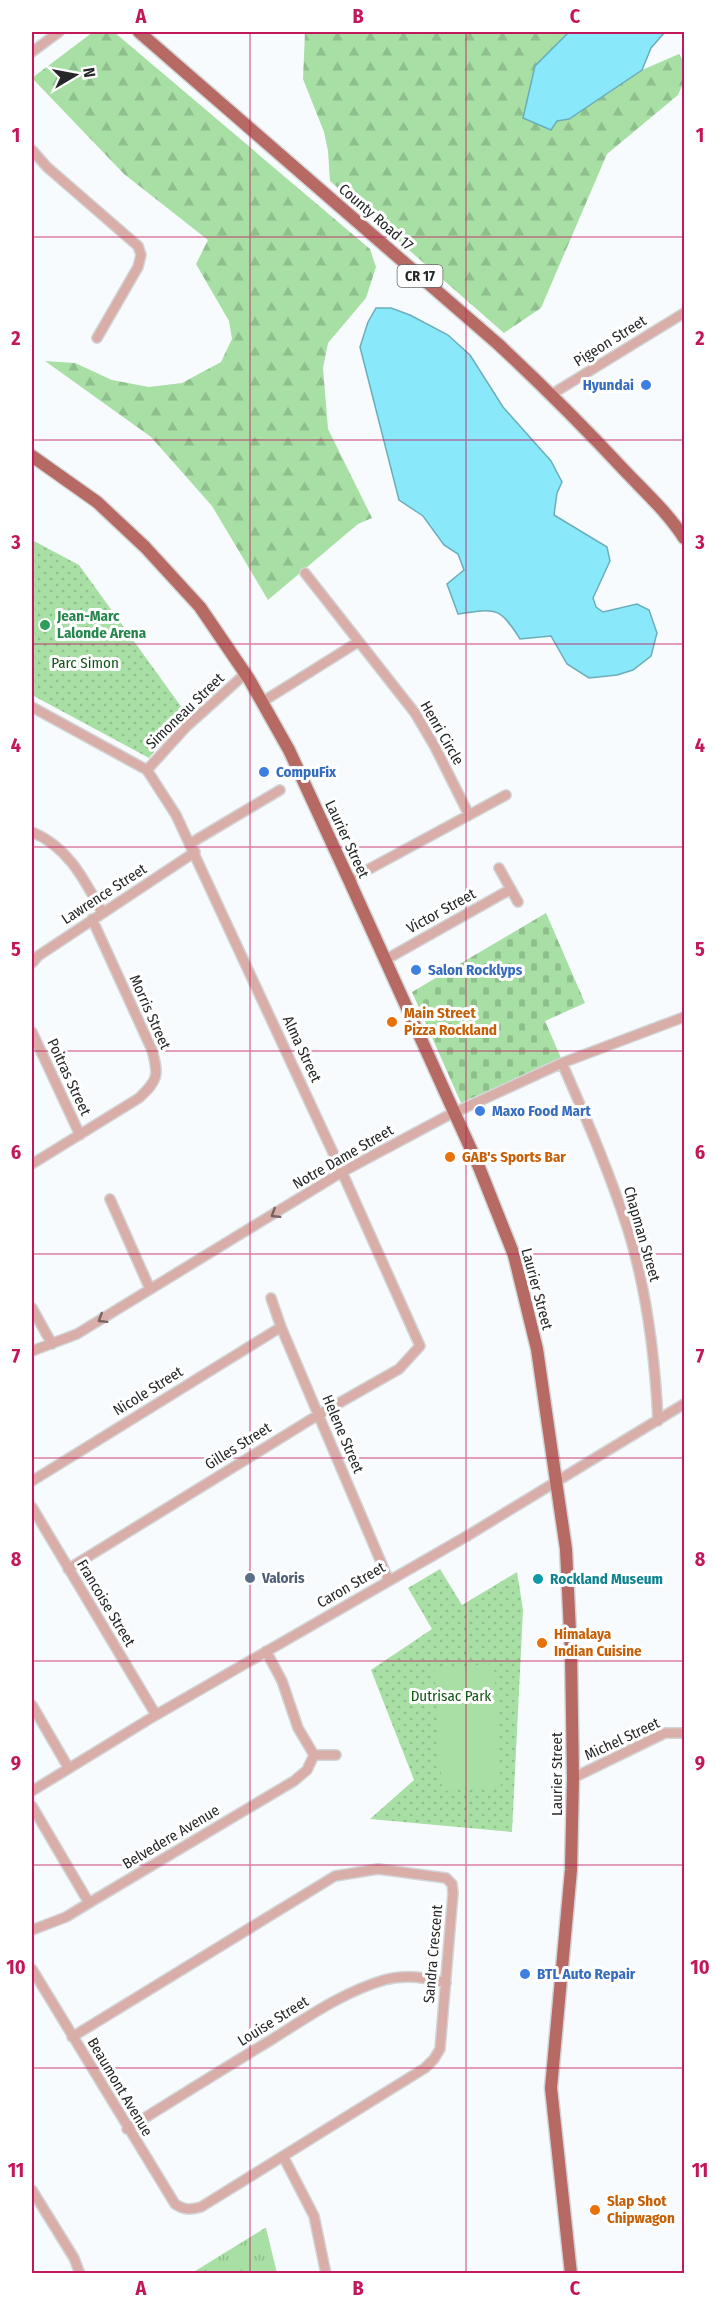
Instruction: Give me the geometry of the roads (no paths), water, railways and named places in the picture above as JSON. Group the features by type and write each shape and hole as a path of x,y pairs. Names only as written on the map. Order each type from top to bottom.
{"main road":[{"name":"County Road 17","path":"139,32 489,336 552,394 675,524 684,538"},
{"name":"Laurier Street","path":"32,456 97,502 145,547 204,612 262,702 289,750 455,1112 497,1208 514,1255 537,1349 568,1584 572,1653 571,1870 551,2088 571,2274"}],"street":[{"path":"32,52 59,32"},
{"path":"32,150 47,167 138,246 141,255 138,267 97,338"},
{"name":"Pigeon Street","path":"552,394 684,313"},
{"name":"Henri Circle","path":"306,573 415,713 469,815"},
{"path":"262,702 358,642"},
{"name":"Simoneau Street","path":"147,770 186,727 245,674"},
{"path":"32,707 147,770"},
{"name":"Alma Street","path":"147,770 176,815 193,848 420,1346"},
{"name":"Lawrence Street","path":"32,963 38,956 280,790"},
{"path":"349,880 506,795"},
{"path":"32,832 48,839 63,852 85,882 102,912"},
{"path":"499,867 518,902"},
{"name":"Victor Street","path":"385,960 511,889"},
{"name":"Morris Street","path":"32,1164 139,1098 154,1084 157,1068 152,1050 92,919"},
{"name":"Notre Dame Street","path":"32,1351 77,1334 342,1172 455,1112 562,1063 684,1017"},
{"name":"Poitras Street","path":"32,1032 80,1135"},
{"name":"Chapman Street","path":"562,1063 602,1154 628,1231 644,1294 657,1390 658,1421"},
{"path":"110,1199 150,1289"},
{"name":"Helene Street","path":"271,1298 281,1327 388,1581"},
{"path":"32,1308 52,1344"},
{"name":"Nicole Street","path":"32,1481 281,1327"},
{"name":"Gilles Street","path":"68,1569 318,1415 399,1369 420,1346"},
{"name":"Caron Street","path":"32,1791 68,1767 388,1581 684,1404"},
{"name":"Francoise Street","path":"32,1507 156,1715"},
{"path":"266,1651 282,1681 298,1728 314,1755 336,1755"},
{"path":"32,1706 34,1716 68,1767"},
{"name":"Michel Street","path":"573,1778 665,1733 684,1733"},
{"name":"Belvedere Avenue","path":"32,1930 66,1917 294,1781 307,1770 314,1755"},
{"path":"32,1806 89,1903"},
{"name":"Sandra Crescent","path":"72,2037 335,1876 378,1869 446,1878 452,1884 440,2049 434,2059 425,2068 201,2207 191,2209"},
{"name":"Beaumont Avenue","path":"32,1969 175,2204 183,2209 191,2209"},
{"name":"Louise Street","path":"128,2129 315,2012 361,1988 407,1976 429,1978 446,1983"},
{"path":"283,2156 314,2216 326,2274"},
{"path":"32,2190 74,2258 80,2274"}],"water":[{"path":"569,32 665,32 651,48 642,70 569,119 557,121 551,130 523,118 535,66"},
{"path":"376,308 391,308 410,315 448,335 470,355 503,407 551,461 562,482 557,493 554,515 607,547 610,561 593,598 596,607 603,612 637,604 649,610 657,633 651,656 633,670 617,675 589,678 567,664 551,636 520,639 507,620 495,612 480,611 458,614 447,584 464,570 458,554 444,545 423,516 399,500 360,347 368,322"}],"place":[{"name":"Hyundai","path":"646,385"},
{"name":"Jean-Marc Lalonde Arena","path":"45,625"},
{"name":"CompuFix","path":"264,772"},
{"name":"Salon Rocklyps","path":"416,970"},
{"name":"Main Street Pizza Rockland","path":"392,1022"},
{"name":"Maxo Food Mart","path":"480,1111"},
{"name":"GAB's Sports Bar","path":"450,1157"},
{"name":"Valoris","path":"250,1578"},
{"name":"Rockland Museum","path":"538,1579"},
{"name":"Himalaya Indian Cuisine","path":"542,1643"},
{"name":"BTL Auto Repair","path":"525,1974"},
{"name":"Slap Shot Chipwagon","path":"595,2210"}],"park label":[{"name":"Parc Simon","path":"85,663"},
{"name":"Dutrisac Park","path":"451,1696"}]}
